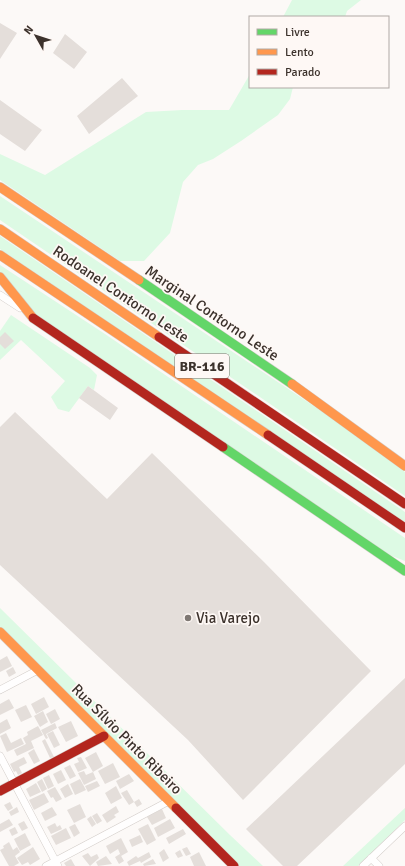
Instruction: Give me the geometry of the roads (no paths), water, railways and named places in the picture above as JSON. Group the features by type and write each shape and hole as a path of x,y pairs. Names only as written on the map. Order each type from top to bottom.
{"main road":[{"name":"Marginal Contorno Leste","path":"0,187 345,420 405,466"},
{"name":"Rodoanel Contorno Leste","path":"0,229 405,504"},
{"name":"BR-116","path":"0,254 405,528"},
{"path":"0,277 34,318 405,571"},
{"name":"Rua Sílvio Pinto Ribeiro","path":"0,632 233,866"},
{"path":"0,791 104,736"}],"street":[{"path":"0,295 34,318"},
{"path":"0,690 38,670"},
{"path":"0,756 57,864"},
{"path":"46,866 57,864 169,801"},
{"path":"363,866 405,826"},
{"path":"371,858 379,866"}],"place":[{"name":"Via Varejo","path":"188,618"}]}
